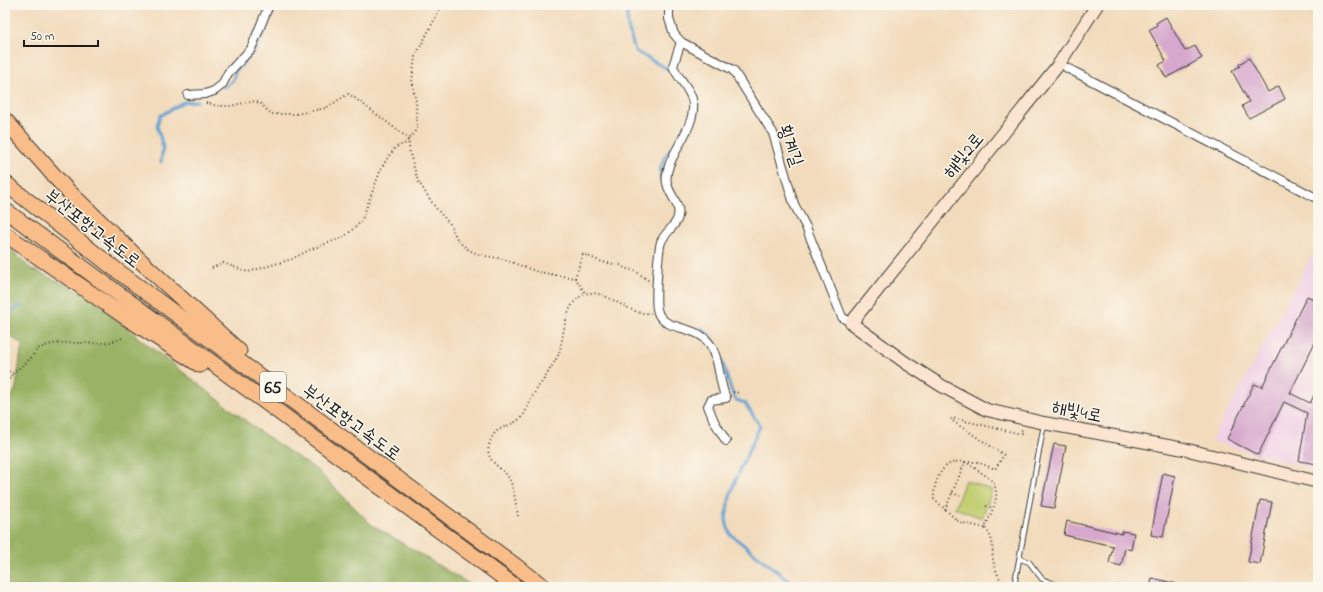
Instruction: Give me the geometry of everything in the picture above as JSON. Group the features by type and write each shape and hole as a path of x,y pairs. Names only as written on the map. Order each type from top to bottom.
{"highway":[{"path":"5,120 66,189 144,265 300,407"},
{"name":"부산포항고속도로","path":"5,183 115,269 544,587"},
{"name":"부산포항고속도로","path":"5,210 516,587"},
{"path":"5,234 178,351 285,416"}],"street":[{"path":"188,95 198,95 214,91 222,85 228,73 248,53 269,5"},
{"path":"669,5 669,19 674,34 681,42 673,66 688,90 693,104 687,130 668,170 667,183 679,208 677,220 660,246 657,281 658,312 660,318 669,325 692,330 704,338 713,349 722,388 726,398 712,400 708,406 714,421 726,441"},
{"name":"해빛2로","path":"852,323 1059,64 1097,5"},
{"name":"횡계길","path":"681,42 733,70 742,82 773,133 794,204 806,227 842,317 852,323"},
{"path":"1067,68 1318,199"},
{"name":"해빛4로","path":"852,323 906,363 967,400 987,410 1044,423 1184,449 1318,482"}],"lane":[{"path":"1014,587 1044,423"},
{"path":"1020,559 1029,562 1042,579 1061,587"}],"path":[{"path":"212,268 223,263 248,272 292,260 309,250 344,237 361,222 381,169 388,157 396,147 406,143 417,129 416,102 412,80 415,57 442,5"},
{"path":"198,95 202,102 218,106 230,106 252,101 260,103 271,114 296,114 326,108 348,94 409,139 410,154 418,181 435,206 450,224 458,241 469,250 480,255 503,259 538,272 575,278 586,294"},
{"path":"575,278 583,254 602,262 620,264 626,270 634,270 647,281 657,281"},
{"path":"518,516 508,478 491,460 488,448 496,431 522,418 559,353 562,334 572,306 586,294 595,294 614,300 631,310 645,314 658,312"},
{"path":"5,386 13,373 31,357 38,348 64,342 100,343 122,338"},
{"path":"5,370 13,373"},
{"path":"734,392 741,393"},
{"path":"1004,587 993,562 993,541 985,528 959,522 934,499 933,491 938,475 950,464 976,462 994,469 1004,455 951,420 952,418 1021,434 1025,419"},
{"path":"945,510 965,462"},
{"path":"965,462 990,479 996,489 996,499 985,528"},
{"path":"952,493 960,496"},
{"path":"986,506 993,508"}],"shaded area":[{"path":"1318,244 1318,471 1211,441"}],"green space":[{"path":"5,243 31,269 88,295 140,339 259,431 318,471 372,525 474,587 5,587 5,411 16,388 22,344 5,333"},
{"path":"965,480 992,490 982,518 955,508"}],"building":[{"path":"1166,17 1185,51 1195,46 1202,58 1166,78 1159,65 1166,61 1149,30 1157,25 1156,23"},
{"path":"1249,58 1268,92 1279,86 1285,99 1249,118 1242,106 1249,102 1232,71 1240,66 1239,64"},
{"path":"1307,296 1318,301 1318,336 1290,393 1310,403 1318,388 1318,464 1299,461 1307,413 1284,402 1258,455 1227,439 1254,384 1262,387"},
{"path":"1054,444 1066,446 1054,508 1041,506"},
{"path":"1163,473 1175,476 1163,537 1151,535"},
{"path":"1260,500 1272,502 1260,564 1248,562"},
{"path":"1067,521 1122,534 1122,531 1134,533 1131,550 1125,548 1121,566 1109,563 1113,546 1064,535"},
{"path":"1152,578 1177,584 1176,587 1150,587"}],"waterway":[{"path":"224,88 233,80 235,72 255,50 276,5"},
{"path":"626,5 628,27 635,51 673,72"},
{"path":"685,79 696,94 696,113"},
{"path":"161,162 163,147 157,126 160,116 183,102 197,101"},
{"path":"661,181 660,169 665,157 684,130"},
{"path":"5,314 23,305"},
{"path":"701,328 709,335 719,351 731,391 736,400 745,403 760,426 739,471 730,495 726,519 730,534 797,587"}]}
